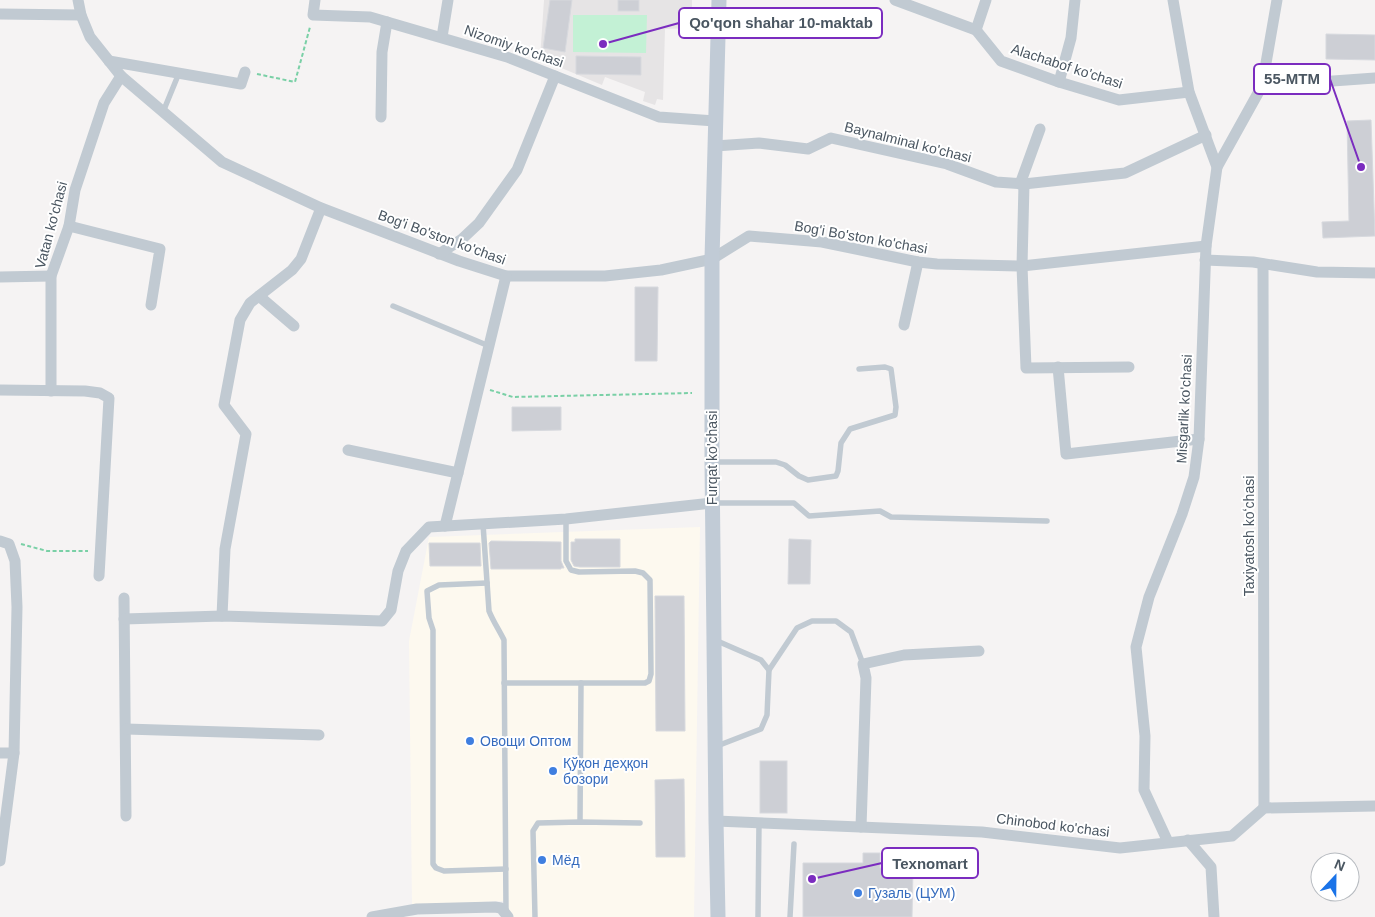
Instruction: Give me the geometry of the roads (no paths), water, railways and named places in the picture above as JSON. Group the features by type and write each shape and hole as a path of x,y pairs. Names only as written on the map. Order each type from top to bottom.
{"main road":[{"name":"Furqat ko'chasi","path":"718,917 712,504 712,259 719,0"}],"street":[{"name":"Bog'i Bo'ston ko'chasi","path":"78,0 81,15 90,37 121,76 222,162 321,208 439,254 506,276 605,276 661,270 712,259 749,236 822,242 918,262 1022,266 1206,246"},
{"name":"Nizomiy ko'chasi","path":"314,0 313,15 370,17 507,57 659,118 715,121"},
{"path":"442,37 448,0"},
{"path":"896,0 976,30 986,0"},
{"path":"1059,82 1071,38 1075,0"},
{"name":"Misgarlik ko'chasi","path":"1168,842 1144,790 1145,736 1136,647 1149,597 1182,514 1194,477 1199,439 1206,246 1217,167 1189,92 1173,0"},
{"path":"1217,167 1262,86 1277,0"},
{"path":"0,14 81,15"},
{"path":"380,117 382,52 387,22"},
{"name":"Alachabof ko'chasi","path":"976,30 1001,61 1059,82 1119,100 1189,92"},
{"path":"109,61 241,84 245,72"},
{"name":"Vatan ko'chasi","path":"51,391 52,276 68,226 75,190 104,102 121,76"},
{"path":"439,254 462,239 479,223 517,170 555,76"},
{"path":"1262,86 1375,78"},
{"path":"1040,129 1022,184 1022,266 1026,368 1129,367"},
{"name":"Baynalminal ko'chasi","path":"715,146 759,143 808,149 830,138 947,164 996,182 1022,184 1125,173 1206,135"},
{"path":"222,616 225,549 246,434 224,405 240,320 250,303 292,270 301,259 321,208"},
{"path":"68,226 160,249 151,305"},
{"path":"1206,260 1263,264 1317,272 1375,273"},
{"path":"904,325 918,262"},
{"name":"Taxiyatosh koʻchasi","path":"1263,264 1264,808"},
{"path":"0,277 52,276"},
{"path":"445,526 506,276"},
{"path":"259,296 294,326"},
{"path":"1058,368 1066,454 1199,439"},
{"path":"0,390 100,393 109,398 99,576"},
{"path":"348,450 458,473"},
{"path":"124,619 222,616 382,621 391,610 398,571 406,551 429,527 566,519 712,504"},
{"path":"0,861 14,753 17,607 15,560 5,543"},
{"path":"124,598 126,816"},
{"path":"860,827 866,678 863,664 904,655 980,651"},
{"path":"126,729 319,735"},
{"path":"0,753 14,753"},
{"path":"1264,808 1375,806"},
{"name":"Chinobod ko'chasi","path":"716,821 982,832 1120,848 1232,836 1264,808"},
{"path":"1188,840 1211,867 1214,917"},
{"path":"372,917 495,907 501,908 507,915"}],"lane":[{"path":"163,112 180,73"},
{"path":"393,306 489,346"},
{"path":"712,462 776,462 785,465 799,476 808,480 836,476 841,443 850,429 895,415 896,407 891,369 885,366 859,368"},
{"path":"712,504 794,503 809,516 880,511 892,517 1047,521"},
{"path":"504,683 645,683 649,681 651,674 650,580 643,573 635,571 579,572 571,570 566,561 566,519"},
{"path":"483,524 489,611 492,621 504,640 507,915"},
{"path":"487,583 440,585 427,591 429,618 433,630 433,864 436,868 444,870 506,869"},
{"path":"715,747 761,729 768,715 769,670 797,628 812,621 836,621 851,632 863,664"},
{"path":"715,640 761,660 769,670"},
{"path":"580,822 581,683"},
{"path":"536,917 534,831 538,824 580,822 640,823"},
{"path":"758,917 759,823"},
{"path":"790,917 794,844"}],"place":[{"name":"Qo'qon shahar 10-maktab","path":"603,44"},
{"name":"55-МТМ","path":"1361,167"},
{"name":"Овощи Оптом","path":"470,741"},
{"name":"Қўқон деҳқон бозори","path":"553,771"},
{"name":"Мёд","path":"542,860"},
{"name":"Texnomart","path":"812,879"},
{"name":"Гузаль (ЦУМ)","path":"858,893"}]}
